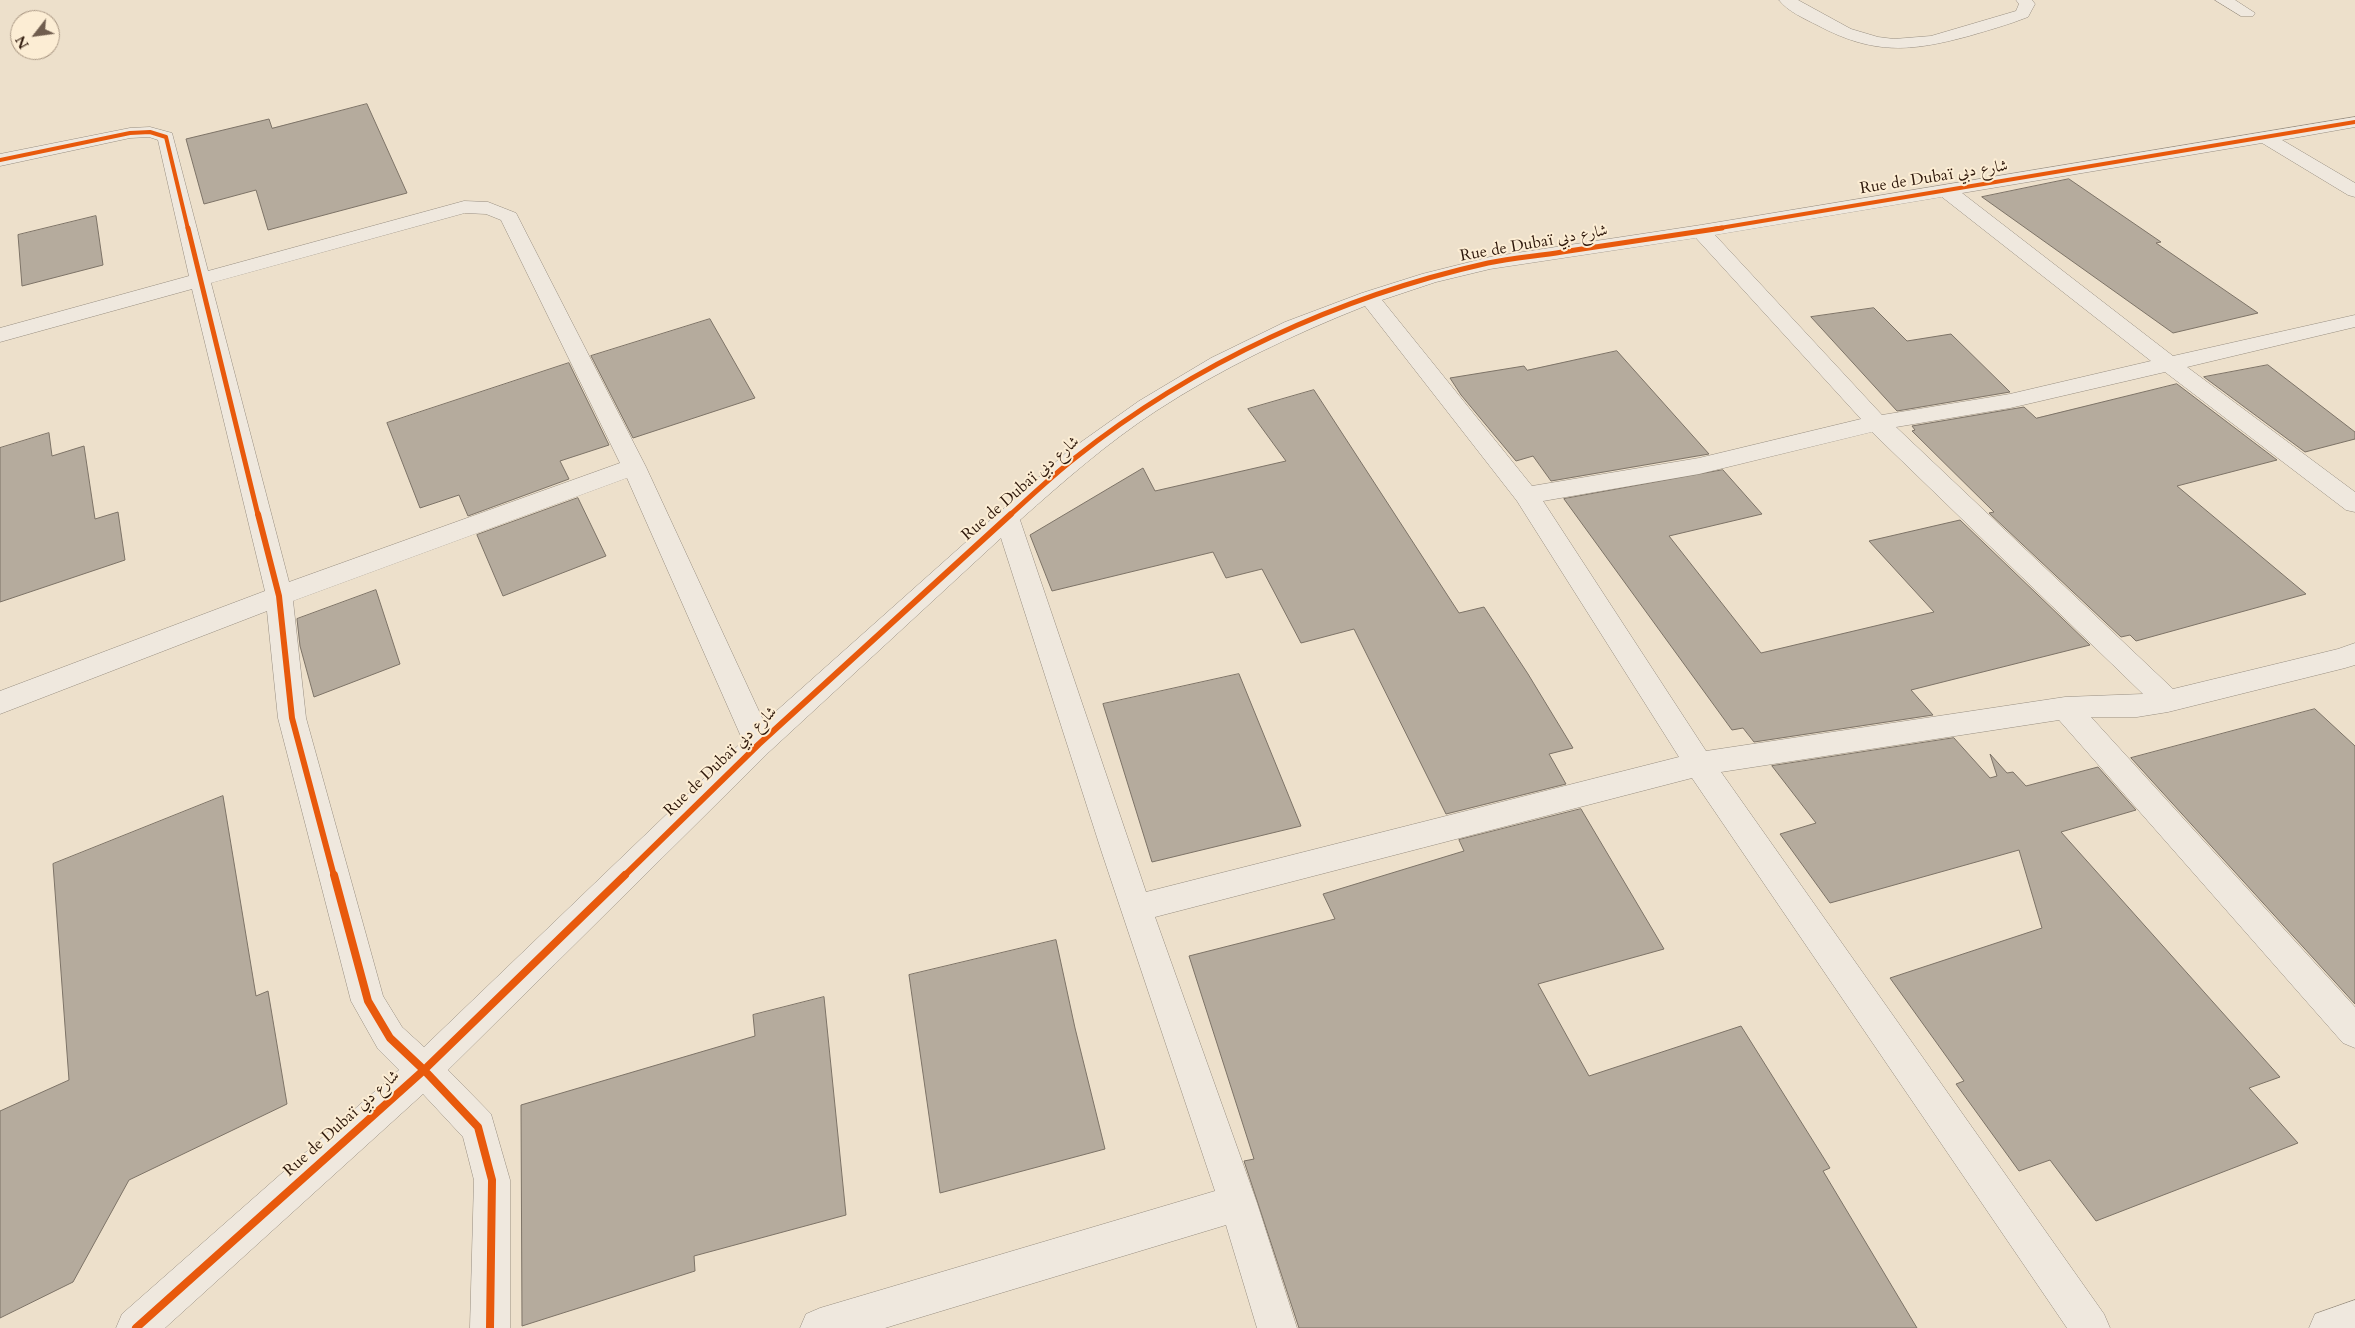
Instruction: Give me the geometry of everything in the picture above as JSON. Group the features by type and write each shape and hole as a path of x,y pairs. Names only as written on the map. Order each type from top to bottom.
{"street":[{"path":"1787,0 1838,30 1860,38 1886,43 1912,44 2006,21 2022,14 2027,4 2024,0"},
{"path":"2223,0 2247,13"},
{"name":"Rue de Dubaï شارع دبي","path":"136,1328 424,1070 759,744 1006,518 1075,458 1147,406 1228,359 1293,327 1369,297 1429,278 1490,263 2355,122"},
{"path":"0,160 130,133 150,132 166,137 199,282 279,596 292,718 368,1001 390,1038 424,1070 478,1127 492,1180 490,1328"},
{"path":"2265,137 2355,191"},
{"path":"1946,190 2171,366 2355,504"},
{"path":"0,335 464,208 484,206 496,209 509,217 634,467 759,744"},
{"path":"1701,230 1877,423 2168,701"},
{"path":"1369,297 1526,495 1699,764 2090,1328"},
{"path":"1526,495 1565,490 1699,466 1877,423 2010,401 2171,366 2355,321"},
{"path":"0,703 279,596 634,467"},
{"path":"1006,518 1238,1203 1276,1328"},
{"path":"1137,908 1699,764 2065,708 2137,706 2168,701 2352,660"},
{"path":"2065,708 2355,1032"},
{"path":"820,1328 1238,1203"},
{"path":"2329,1328 2355,1320"}],"building":[{"path":"367,104 407,193 268,230 256,190 204,204 186,139 269,119 272,128"},
{"path":"2069,179 2161,242 2156,243 2258,313 2173,333 1982,197"},
{"path":"96,216 103,265 22,286 18,235"},
{"path":"1874,308 1907,341 1951,334 2010,392 1897,411 1811,317"},
{"path":"710,319 755,398 633,438 591,356"},
{"path":"1617,351 1709,454 1551,481 1533,456 1516,461 1461,395 1450,378 1524,366 1527,370"},
{"path":"569,363 609,445 560,461 569,479 468,516 459,495 420,508 387,423"},
{"path":"2268,365 2355,432 2355,439 2305,452 2204,377"},
{"path":"2177,384 2277,460 2177,486 2306,594 2136,641 2130,635 2121,637 1989,513 1994,512 1912,431 1915,430 1912,426 2024,407 2036,418"},
{"path":"1314,390 1459,613 1484,607 1528,674 1573,748 1549,754 1566,784 1446,814 1354,629 1301,643 1262,569 1226,578 1213,552 1052,591 1030,535 1143,468 1155,491 1286,461 1248,409"},
{"path":"49,433 52,456 84,446 95,519 118,512 125,560 0,602 0,448"},
{"path":"1723,470 1762,514 1669,536 1761,653 1934,612 1869,541 1960,520 2090,645 1911,690 1933,715 1754,742 1743,728 1732,730 1564,499"},
{"path":"578,498 606,556 503,596 477,535"},
{"path":"376,590 400,664 314,697 300,646 297,619"},
{"path":"1239,674 1301,826 1152,862 1103,704"},
{"path":"2315,709 2355,746 2355,1004 2131,758"},
{"path":"1954,738 1990,778 1997,776 1990,754 2007,773 2013,772 2026,786 2098,767 2136,810 2061,832 2280,1077 2249,1088 2298,1143 2096,1221 2050,1160 2019,1171 1956,1084 1964,1081 1890,978 2042,928 2019,850 1830,903 1780,834 1816,823 1772,766"},
{"path":"223,796 256,996 268,991 287,1104 129,1180 73,1282 0,1318 0,1111 69,1080 53,864"},
{"path":"1581,809 1664,949 1538,984 1589,1076 1741,1026 1830,1168 1823,1171 1917,1328 1299,1328 1244,1161 1254,1159 1189,956 1335,919 1323,894 1464,851 1459,840"},
{"path":"1056,940 1075,1028 1105,1149 940,1193 909,975"},
{"path":"824,997 846,1215 694,1256 695,1271 522,1326 521,1105 755,1036 753,1015"}],"cycle path":[{"path":"136,1328 424,1070 759,744 1007,518 1075,458 1147,406 1219,363 1293,327 1369,297 1429,278 1490,263 1701,231 2355,122"},
{"path":"0,160 130,133 150,132 166,137 231,410 279,596 292,718 368,1001 390,1038 424,1070 478,1127 492,1180 490,1328"}]}
